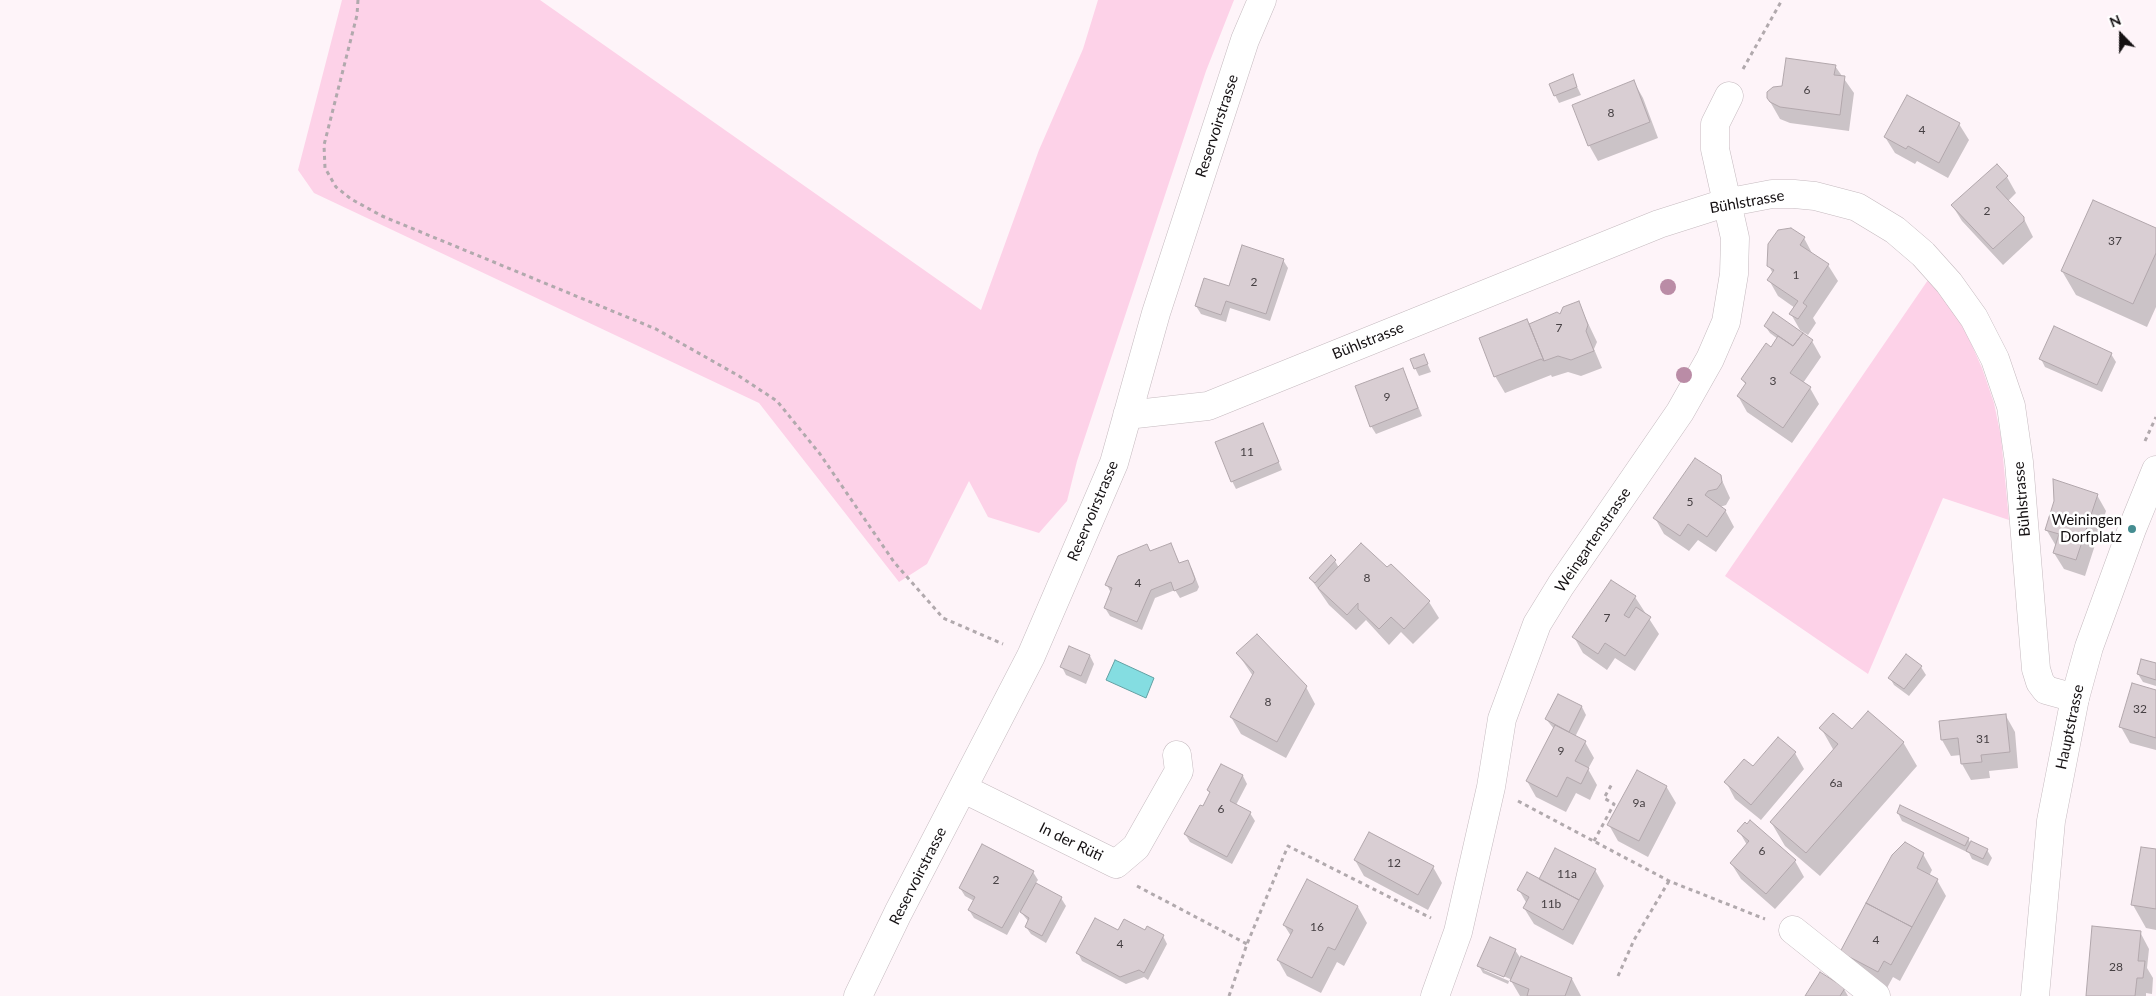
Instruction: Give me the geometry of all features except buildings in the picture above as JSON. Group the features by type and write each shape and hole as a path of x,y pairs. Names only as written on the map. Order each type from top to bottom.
{"street":[{"name":"Reservoirstrasse","path":"858,996 898,913 964,789 1031,656 1114,463 1156,313 1245,40 1262,0"},
{"name":"Weingartenstrasse","path":"1435,996 1458,932 1491,786 1502,719 1537,624 1561,585 1680,412 1710,359 1726,322 1734,274 1734,238 1714,149 1716,124 1729,96"},
{"name":"Bühlstrasse","path":"1127,415 1208,406 1659,224 1725,203 1772,194 1794,194 1815,196 1857,207 1895,230 1923,254 1949,283 1974,318 1995,358 2011,406 2018,462 2036,669 2040,682 2046,690 2075,698"},
{"name":"Hauptstrasse","path":"2035,996 2051,821 2075,698 2089,647 2132,529 2156,470"},
{"name":"In der Rüti","path":"964,789 1116,864 1136,847 1179,771 1177,755"},
{"path":"1793,930 1876,996"}],"path":[{"path":"358,0 357,15 324,145 325,168 336,186 351,199 382,216 656,329 739,376 777,401 820,454 894,562 943,618 1031,656"},
{"path":"1729,96 1782,0"},
{"path":"1594,841 1614,804 1604,798 1612,784"},
{"path":"1491,786 1669,881 1793,930"},
{"path":"1228,996 1247,944 1288,846 1458,932"},
{"path":"1116,864 1138,887 1247,944"},
{"path":"1618,976 1634,940 1669,881"}],"shaded area":[{"path":"342,0 540,0 981,310 1039,150 1083,49 1098,0 1234,0 1206,71 1077,461 1067,501 1039,533 988,517 969,481 927,564 899,582 759,403 314,193 298,170"},
{"path":"1928,280 1949,306 1966,332 1982,368 1994,403 2001,437 2009,520 1943,498 1868,674 1725,576"}],"water":[{"path":"1115,660 1154,678 1146,698 1106,680"}],"place":[{"name":"Weiningen Dorfplatz","path":"2132,529"}]}
